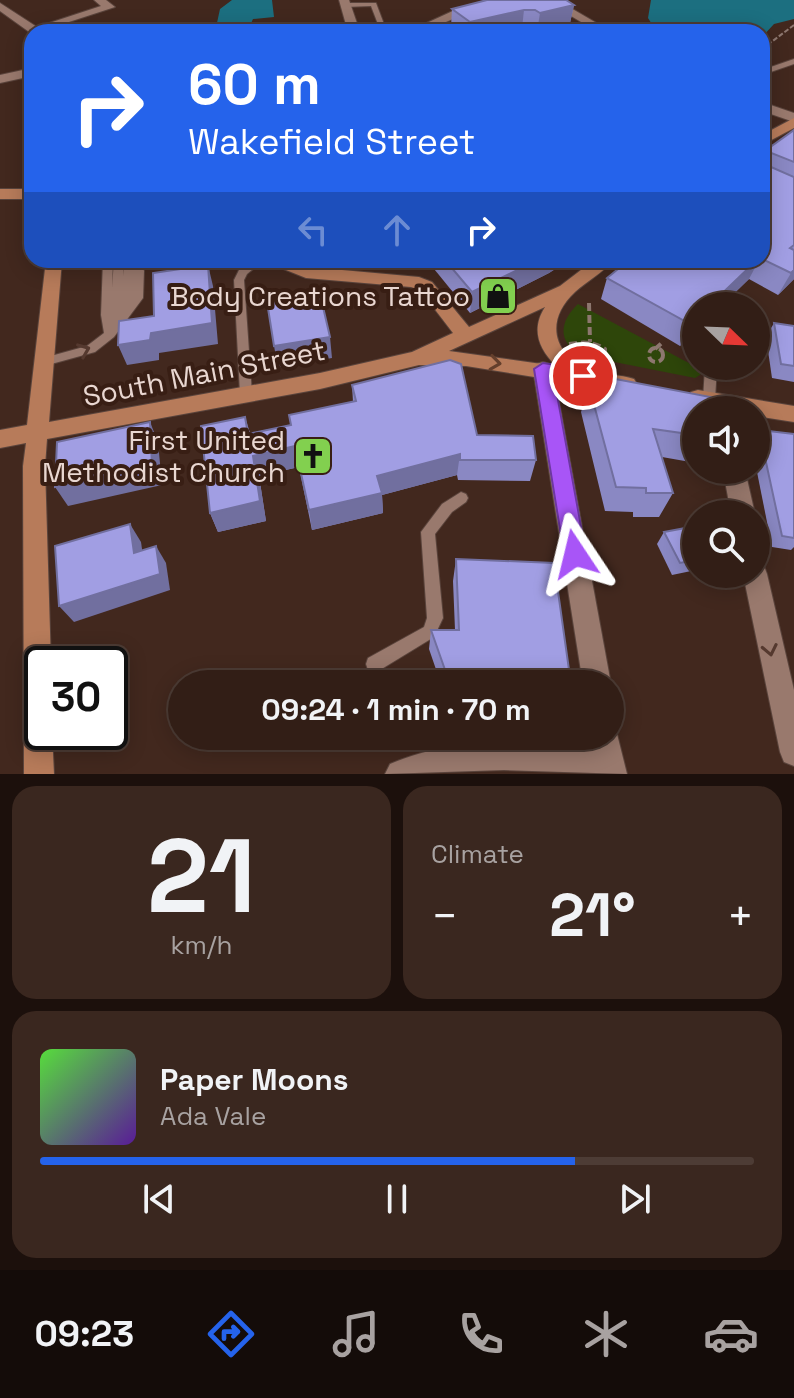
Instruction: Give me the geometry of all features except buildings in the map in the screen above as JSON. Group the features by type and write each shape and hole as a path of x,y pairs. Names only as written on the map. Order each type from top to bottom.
{"main road":[{"path":"770,136 794,120"},
{"path":"0,194 24,194"},
{"path":"39,774 35,433 53,268"},
{"path":"296,268 306,272 394,277 426,286 465,335"},
{"path":"417,358 566,290 595,268"},
{"path":"566,290 548,318 547,337 556,355 583,376"},
{"path":"417,358 466,359 583,376 654,380"},
{"name":"South Main Street","path":"0,439 246,394 417,358"},
{"path":"678,394 686,396"},
{"path":"770,411 794,414"}],"street":[{"path":"58,24 110,7 99,0"},
{"path":"443,0 459,12"},
{"path":"431,24 459,12 513,0"},
{"path":"549,0 592,24"},
{"path":"344,3 351,24"},
{"path":"0,6 26,24"},
{"path":"0,79 24,74"},
{"path":"770,110 794,120"},
{"path":"543,369 595,670"},
{"path":"758,588 794,752"},
{"path":"400,774 465,757 609,757"}],"lane":[{"path":"344,3 374,2 381,24"},
{"path":"770,70 794,61"},
{"path":"108,268 106,315 113,329"},
{"path":"113,329 118,268"},
{"path":"44,362 91,349 113,329 138,298 137,268"},
{"path":"246,394 239,280 248,268"},
{"path":"374,664 429,632 435,618 428,532 447,508 461,498"}],"path":[{"path":"770,43 794,25"},
{"path":"589,303 590,342"},
{"path":"659,361 648,356 648,351 664,341"},
{"path":"567,345 590,342 605,349 605,361"},
{"path":"654,380 659,361 664,355 655,349"}],"green space":[{"path":"578,304 682,359 682,375 579,355 564,337 567,317"}],"water":[{"path":"232,0 272,0 274,17 253,19 251,24 217,24 220,9"},
{"path":"651,0 794,0 794,19 774,24 770,28 770,24 652,24 648,18"}],"place":[{"name":"Body Creations Tattoo","path":"498,296"},
{"name":"First United Methodist Church","path":"313,456"}],"route":[{"path":"575,554 543,369 583,376"}]}
